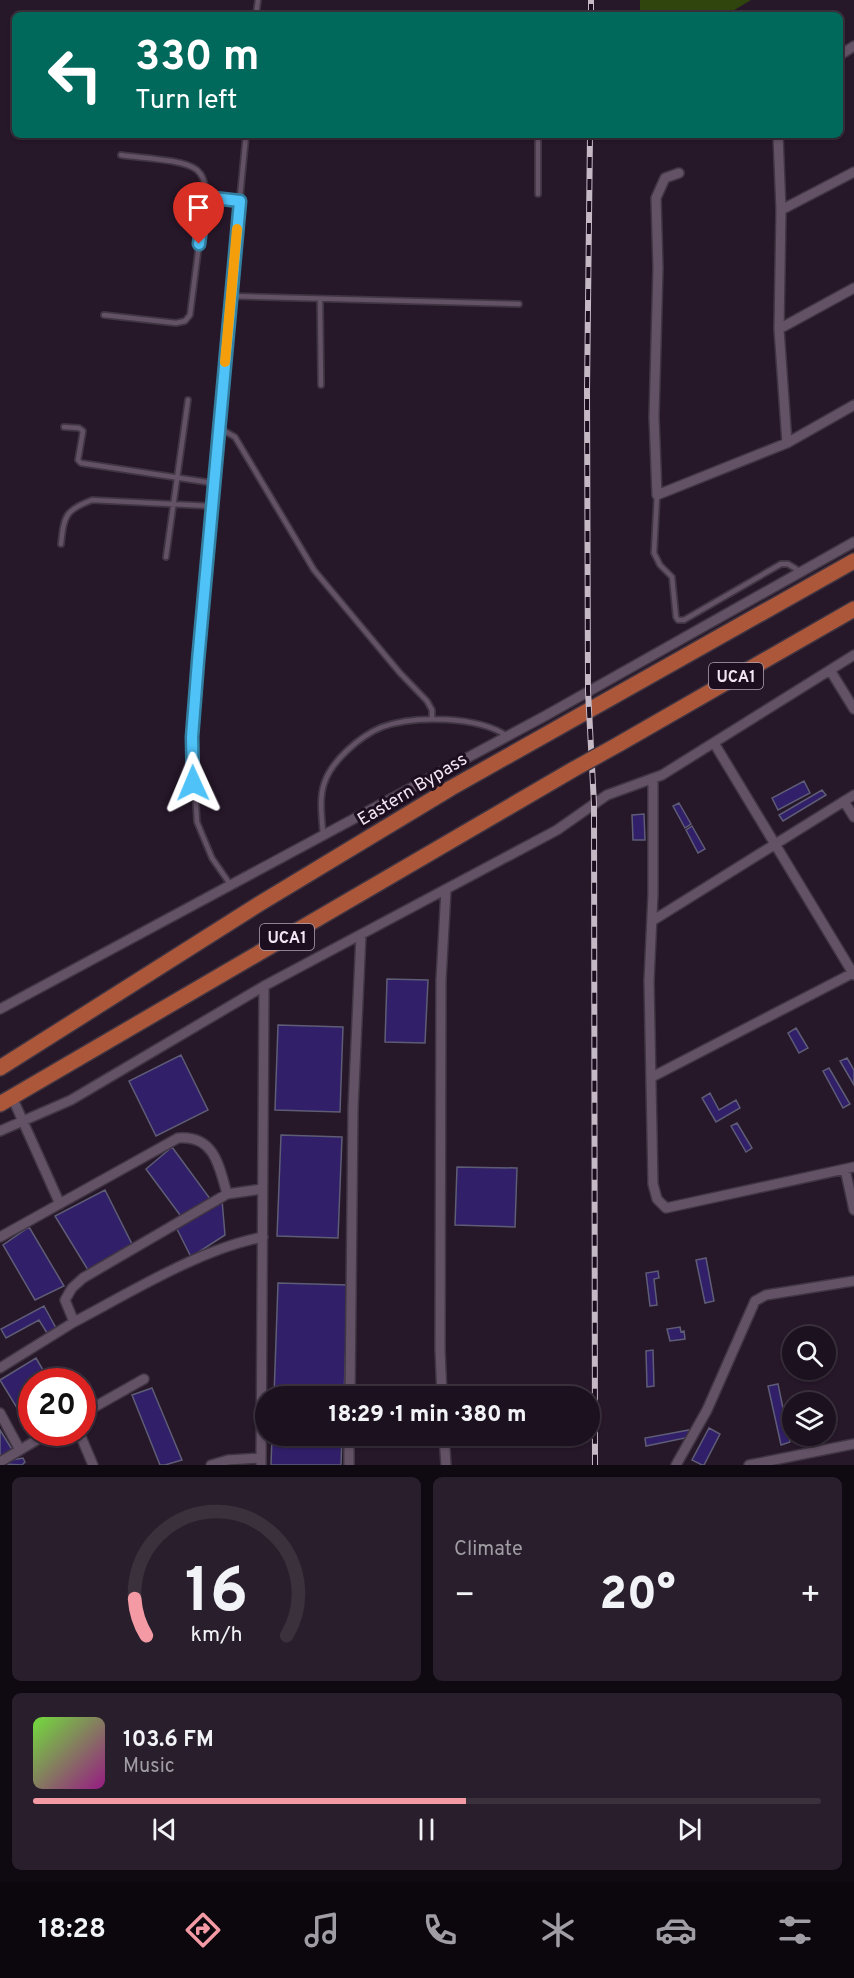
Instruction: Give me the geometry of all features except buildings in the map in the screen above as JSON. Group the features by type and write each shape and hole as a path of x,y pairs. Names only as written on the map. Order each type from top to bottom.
{"main road":[{"name":"Eastern Bypass","path":"0,1068 259,904 451,788 854,561"},
{"name":"UCA1","path":"6,1101 574,769 854,609"}],"street":[{"path":"778,138 781,210 779,329 787,442"},
{"path":"781,210 854,172"},
{"path":"679,173 665,178 656,198 654,417 657,495 787,442 854,405"},
{"path":"779,329 854,288"},
{"path":"0,1010 230,884 324,837 854,542"},
{"path":"0,1131 71,1100 264,986 557,830 607,795 653,778 714,743 854,655"},
{"path":"830,670 854,709"},
{"path":"652,1077 854,974 714,743"},
{"path":"653,778 652,921 649,981 653,1184 657,1199 662,1207 666,1208 850,1168 854,1210"},
{"path":"652,921 854,795"},
{"path":"844,801 854,817"},
{"path":"442,1386 441,980 446,890"},
{"path":"350,1386 353,1108 361,935"},
{"path":"211,1465 228,1460 261,1461 264,986"},
{"path":"6,1101 22,1121 60,1204"},
{"path":"0,1237 174,1140 187,1137 198,1139 217,1159 227,1194"},
{"path":"74,1322 65,1300 72,1288 83,1278 227,1194 262,1189"},
{"path":"0,1368 74,1322 210,1253 237,1242 262,1237"},
{"path":"676,1465 707,1410 755,1301 766,1295 854,1281"},
{"path":"96,1406 144,1379"},
{"path":"0,1413 20,1450"},
{"path":"749,1465 854,1444"},
{"path":"0,1462 27,1446"},
{"path":"85,1446 93,1465"},
{"path":"349,1465 350,1446"},
{"path":"445,1446 446,1465"}],"lane":[{"path":"230,884 204,842 196,822 193,725 210,506 246,138"},
{"path":"538,138 538,194"},
{"path":"104,315 176,323 190,315 205,197 206,185 201,174 189,165 121,156"},
{"path":"205,197 240,201"},
{"path":"231,296 519,304"},
{"path":"320,298 321,385"},
{"path":"166,557 188,400"},
{"path":"64,427 79,428 83,431 78,460 81,463 213,483"},
{"path":"219,428 235,437 314,570 377,646 427,701 432,710 432,719"},
{"path":"657,495 654,553 660,565 672,577 678,620 684,620 781,564 788,564 801,572"},
{"path":"61,544 63,522 66,516 77,506 92,500 210,506"},
{"path":"324,837 321,801 324,784 337,762 366,736 382,728 432,719 481,724 507,736"}],"green space":[{"path":"640,0 751,0 731,12 640,12"}],"railway":[{"path":"591,0 591,12"},
{"path":"590,138 587,391 588,691 594,804 595,1465"}],"slow traffic":[{"path":"225,362 237,229"}],"route":[{"path":"193,783 192,737 210,506 240,201 205,197 199,244"}]}
